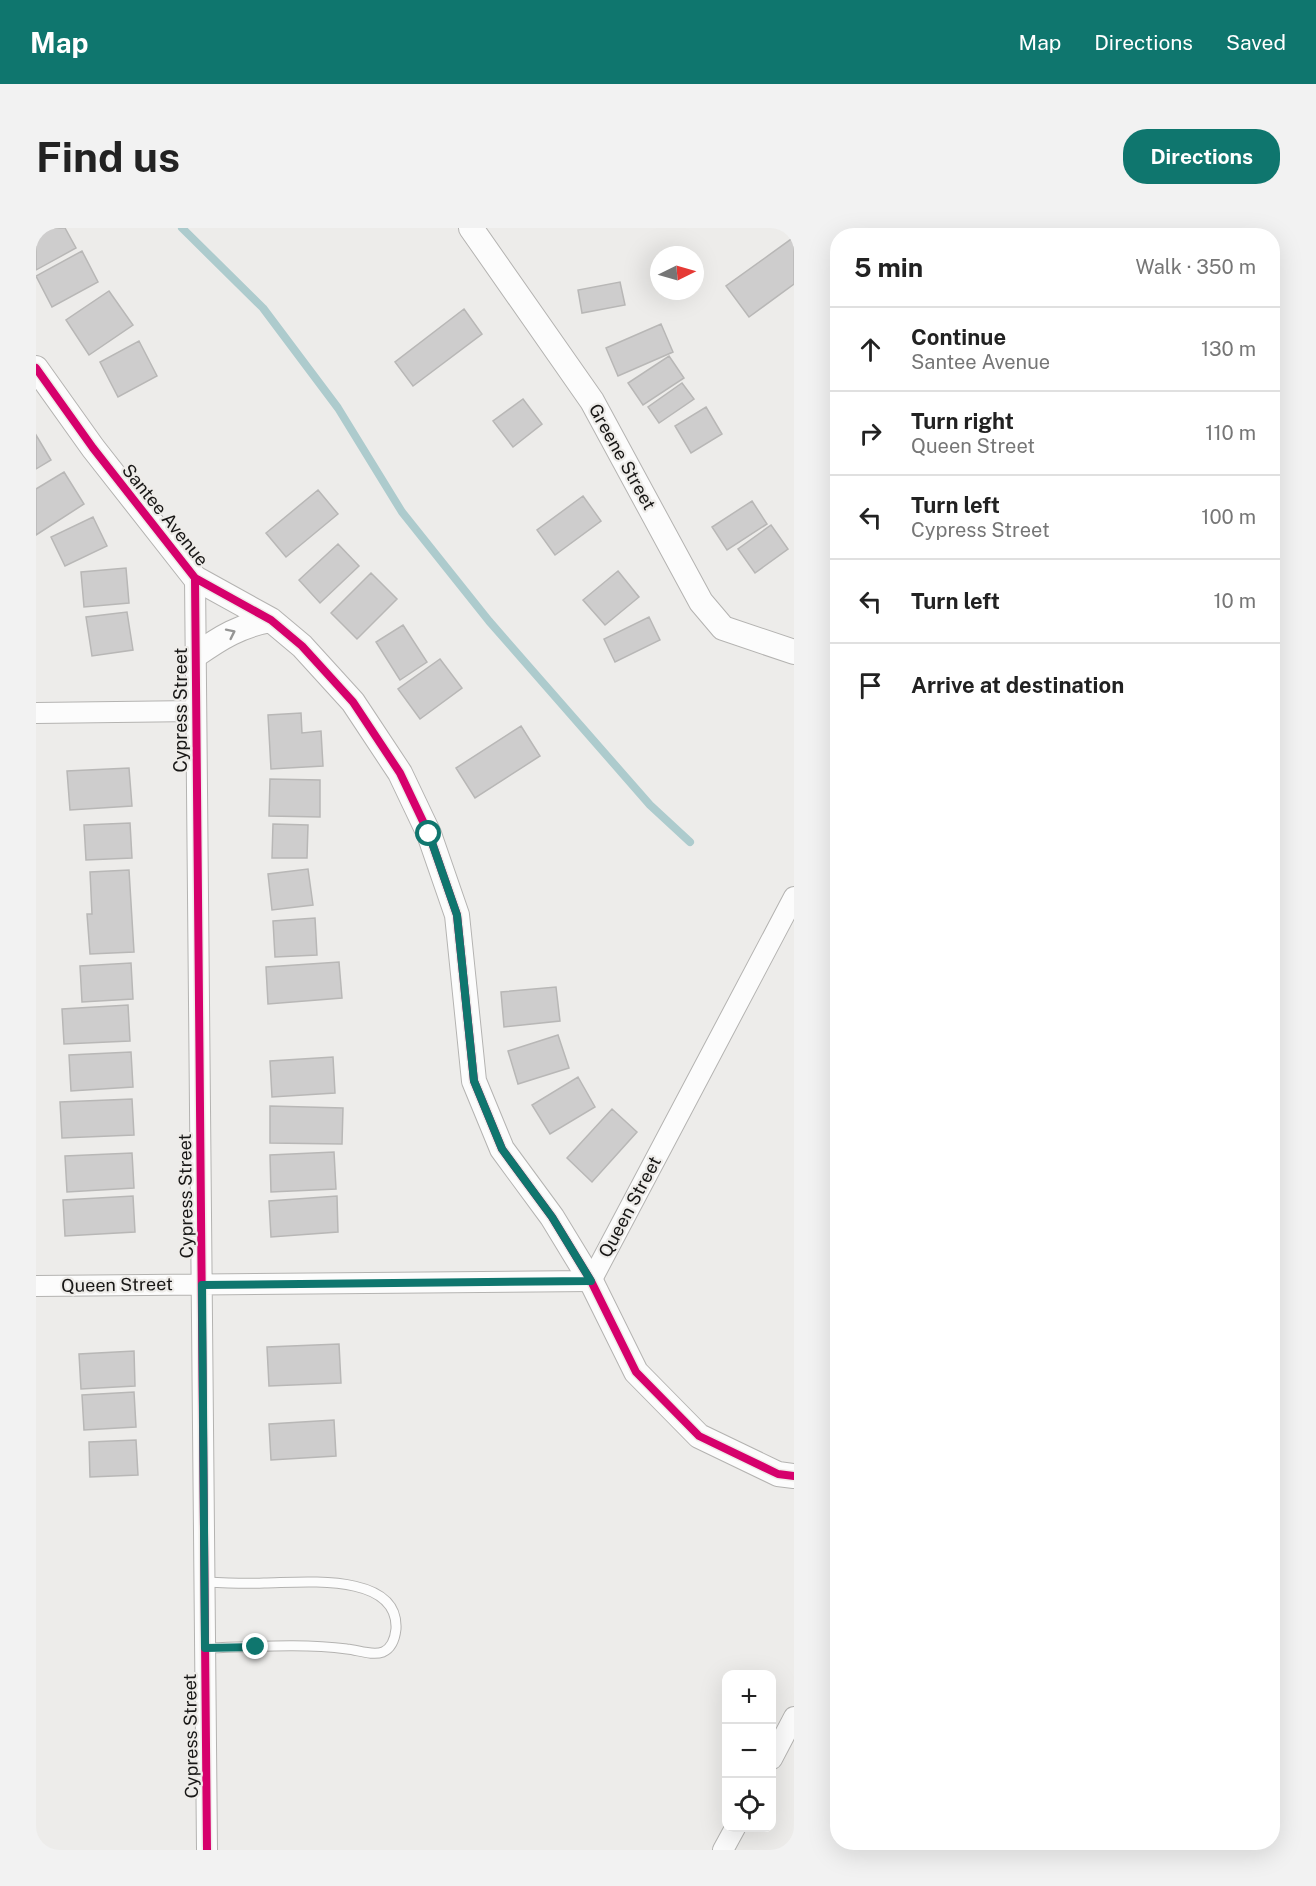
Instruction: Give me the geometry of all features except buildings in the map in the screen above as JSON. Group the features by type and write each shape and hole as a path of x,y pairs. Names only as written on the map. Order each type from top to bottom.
{"street":[{"name":"Greene Street","path":"471,228 592,401 701,602 723,628 794,652"},
{"name":"Santee Avenue","path":"36,368 93,448 195,578 271,620 302,646 353,702 400,773 429,834 457,915 474,1081 502,1149 552,1217 591,1281 636,1372 699,1436 778,1474 794,1476"},
{"name":"Cypress Street","path":"195,578 207,1850"},
{"path":"196,655 220,638 239,629 271,620"},
{"path":"36,712 196,711"},
{"name":"Queen Street","path":"36,1286 591,1281 794,897"},
{"path":"776,1750 794,1717"},
{"path":"723,1850 732,1832"}],"lane":[{"path":"205,1582 327,1581 349,1584 368,1590 384,1601 390,1608 396,1624 395,1635 390,1647 382,1652 370,1653 325,1647 205,1648"}],"waterway":[{"path":"182,228 263,308 338,408 402,512 489,621 650,805 690,842"}],"cycle path":[{"path":"36,368 93,448 195,578 271,620 302,646 353,702 400,773 429,834 457,915 474,1081 502,1149 552,1217 591,1281 636,1372 699,1436 778,1474 794,1476"},
{"path":"195,578 207,1850"}],"route":[{"path":"256,1647 205,1648 202,1285 591,1281 552,1217 502,1149 474,1081 457,915 429,834"}]}
